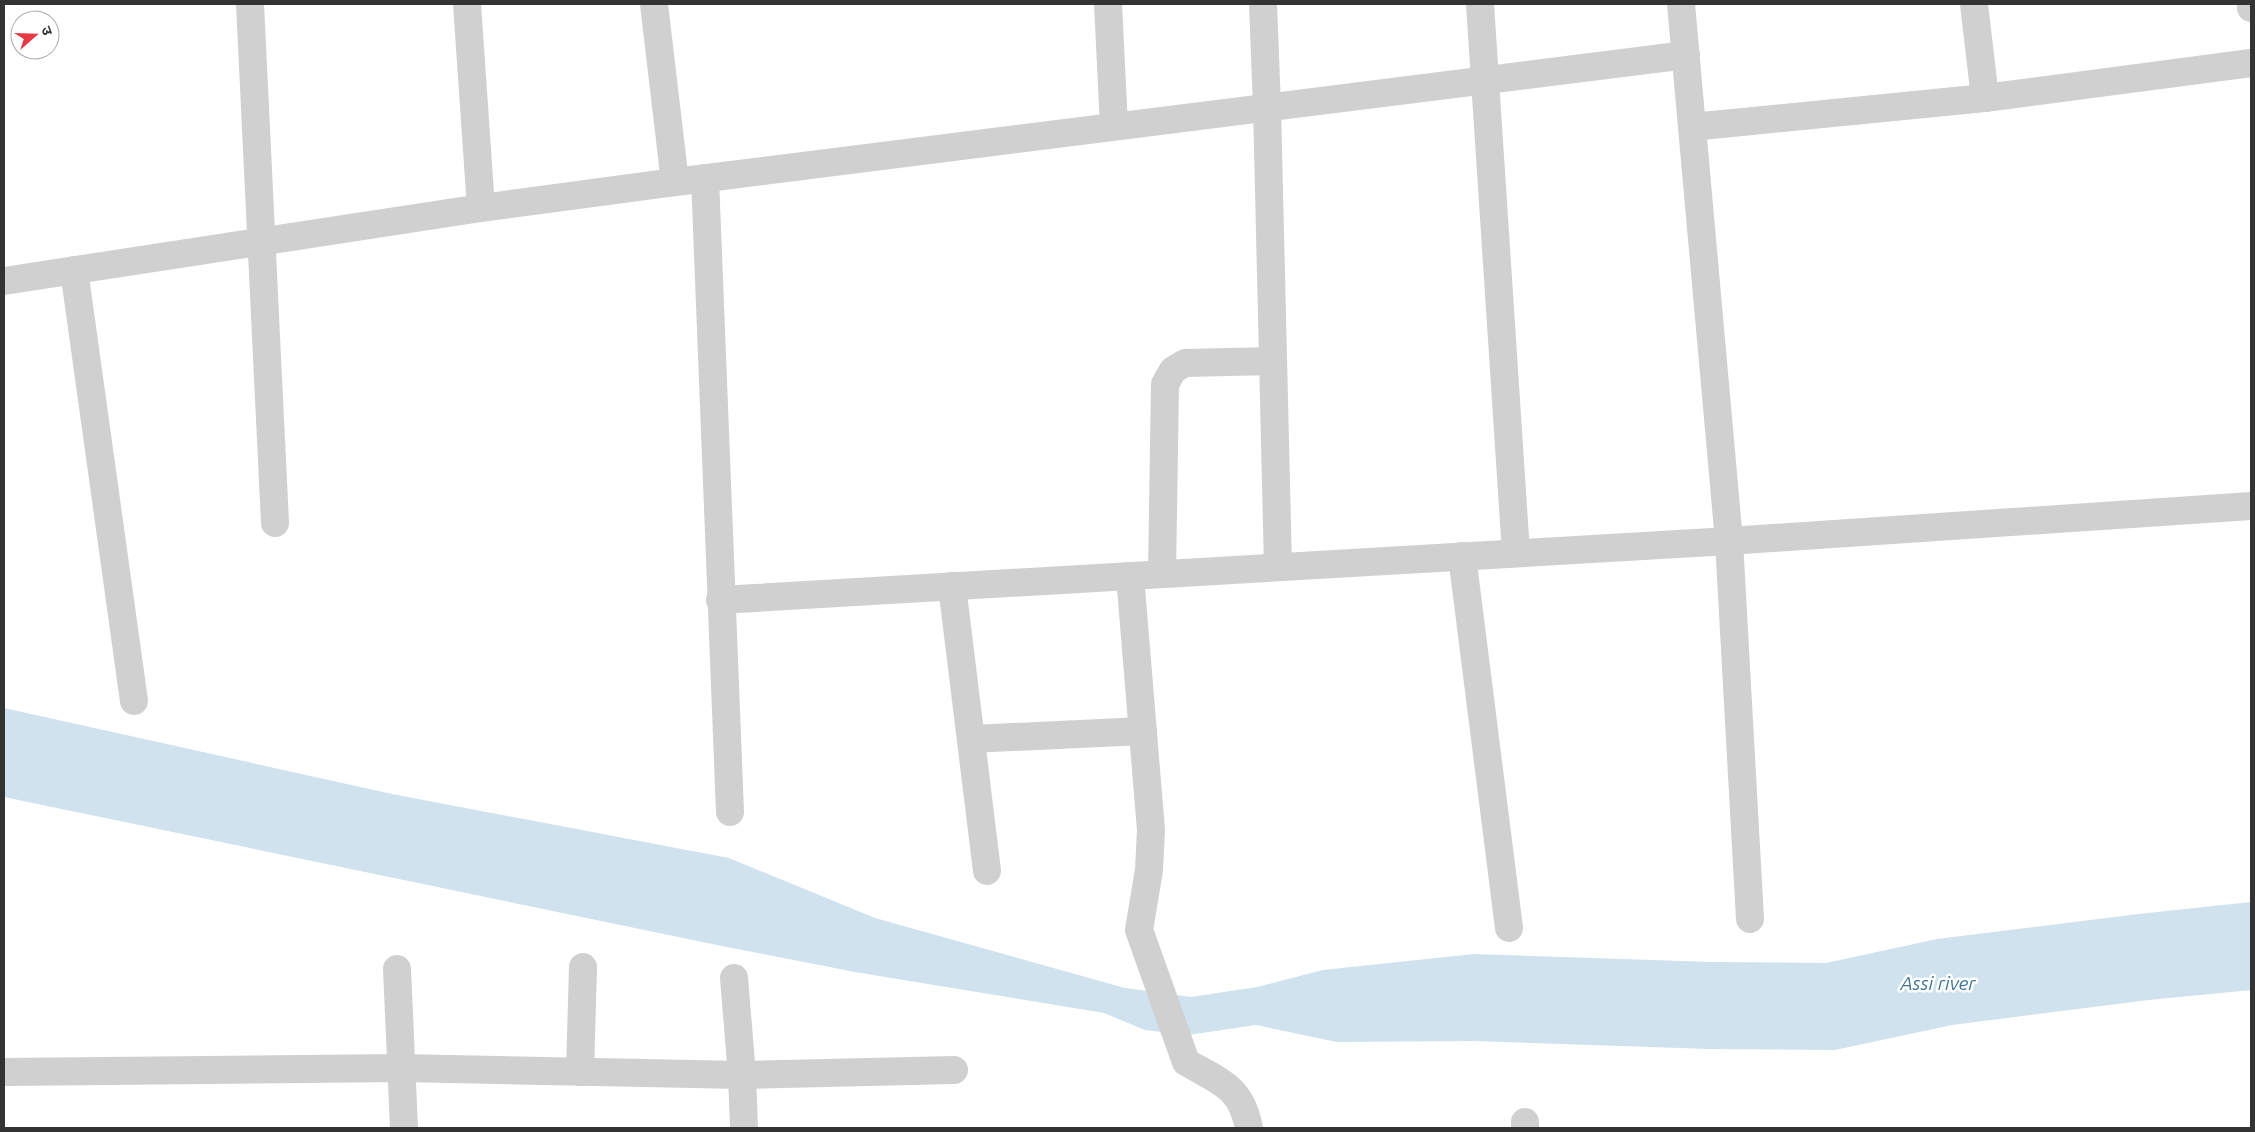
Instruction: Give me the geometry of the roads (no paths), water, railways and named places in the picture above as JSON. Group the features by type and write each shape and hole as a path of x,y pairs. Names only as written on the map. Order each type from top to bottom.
{"street":[{"path":"250,4 275,523"},
{"path":"467,4 482,208"},
{"path":"654,4 675,182"},
{"path":"1108,4 1114,126"},
{"path":"1263,4 1268,107 1278,567"},
{"path":"1480,4 1516,553"},
{"path":"1682,4 1729,541 1750,919"},
{"path":"1974,4 1985,98"},
{"path":"4,281 482,208 675,182 1686,55"},
{"path":"1692,128 1985,98 2251,63"},
{"path":"706,178 720,600 730,812"},
{"path":"74,270 134,701"},
{"path":"1162,574 1165,384 1173,370 1185,363 1273,360"},
{"path":"720,600 1729,541 2251,506"},
{"path":"1462,556 1509,928"},
{"path":"1130,576 1151,830 1149,870 1139,930 1155,980 1186,1062 1230,1088 1243,1105 1249,1128"},
{"path":"952,586 987,871"},
{"path":"970,738 1143,731"},
{"path":"580,1072 582,967"},
{"path":"397,969 404,1128"},
{"path":"734,978 742,1075 744,1128"},
{"path":"4,1072 401,1068 742,1075 954,1070"}],"water":[{"name":"Assi river","path":"4,708 392,794 729,858 875,918 1125,988 1191,997 1257,987 1323,970 1474,954 1712,962 1826,963 1937,939 2251,902 2251,990 2149,1000 1952,1025 1835,1050 1710,1049 1474,1041 1337,1042 1256,1025 1188,1035 1145,1030 1104,1013 855,972 712,944 4,797"}]}
